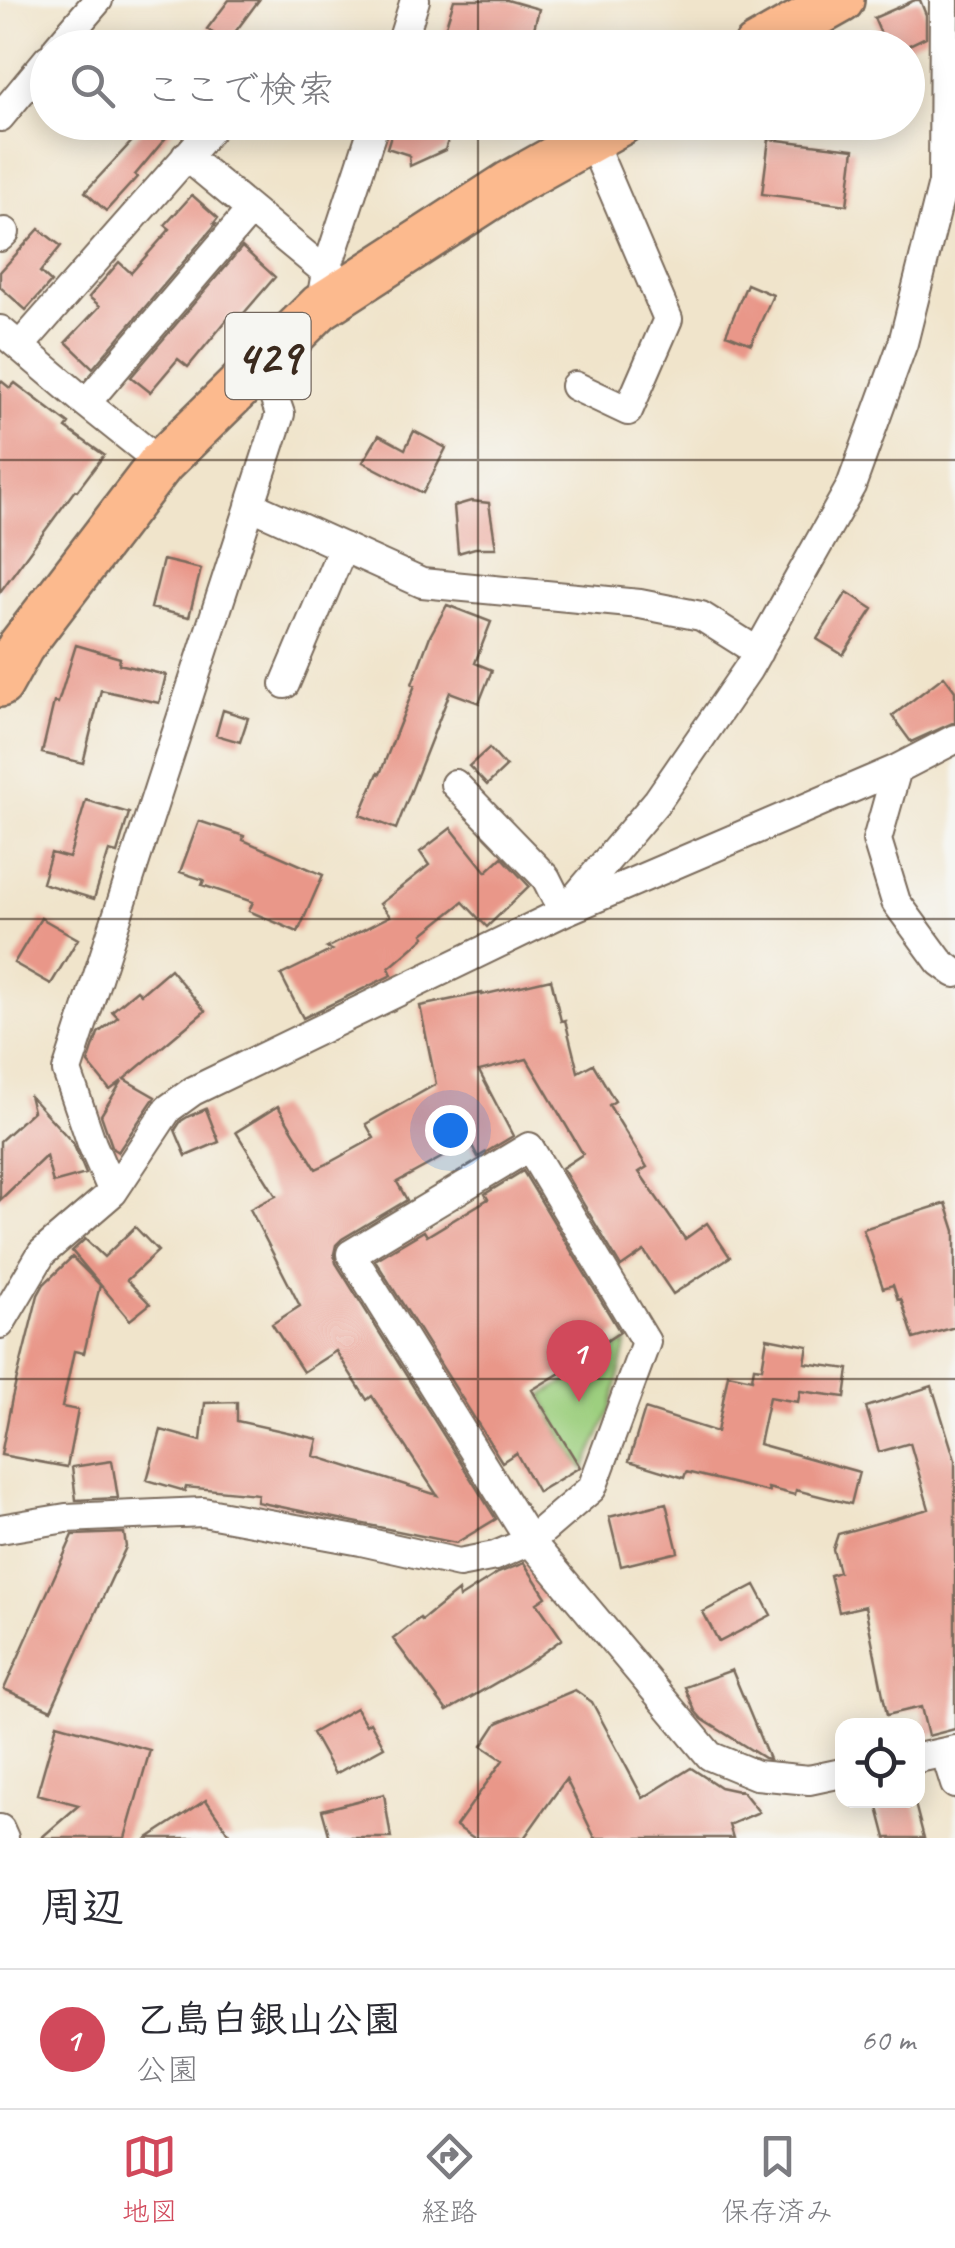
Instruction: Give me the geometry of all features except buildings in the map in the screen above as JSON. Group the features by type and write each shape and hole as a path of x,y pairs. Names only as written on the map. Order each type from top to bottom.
{"highway":[{"path":"788,30 841,0"},
{"name":"429","path":"0,684 22,646 161,463 262,362 323,290 590,140"}],"street":[{"path":"72,30 98,0"},
{"path":"406,30 415,0"},
{"path":"564,912 658,800 758,652 852,486 903,343 943,184 944,0"},
{"path":"0,118 30,82"},
{"path":"161,463 10,338 201,140"},
{"path":"323,290 369,140"},
{"path":"575,386 628,411 668,318 609,140"},
{"path":"186,156 250,210 323,290"},
{"path":"86,403 250,210"},
{"path":"113,1192 67,1072 280,414 262,362"},
{"path":"250,505 422,583 640,604 702,616 758,652"},
{"path":"285,684 343,548"},
{"path":"0,1324 42,1253 113,1192 168,1109 193,1091 564,912 897,769 955,740"},
{"path":"897,769 877,840 896,902 940,962 955,973"},
{"path":"455,784 546,878 564,912"},
{"path":"0,1529 66,1518 203,1512 458,1563 495,1556 530,1541 592,1488 646,1342 529,1147 351,1254 530,1541 710,1756 756,1775 810,1780 835,1775"},
{"path":"939,1754 955,1784"},
{"path":"0,1829 4,1838"}],"green space":[{"path":"627,1342 611,1409 584,1469 542,1396"}],"place":[{"name":"乙島白銀山公園","path":"579,1402"}]}
